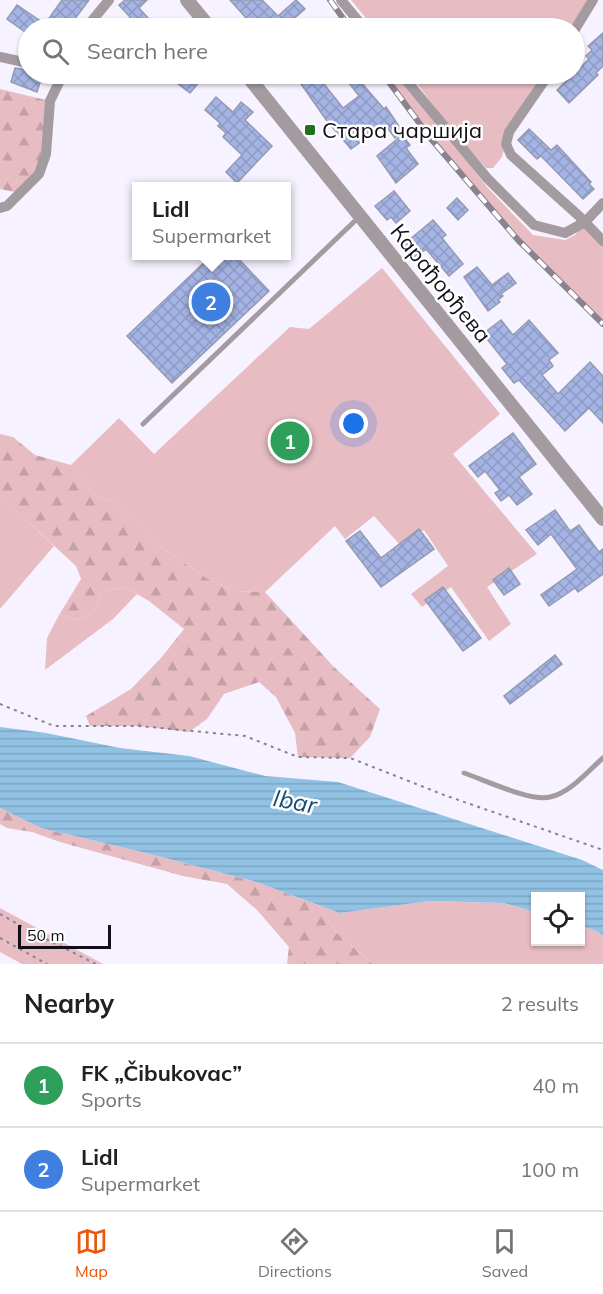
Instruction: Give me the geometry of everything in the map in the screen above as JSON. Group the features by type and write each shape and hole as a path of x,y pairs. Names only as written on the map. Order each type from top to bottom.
{"street":[{"path":"94,18 109,0"},
{"path":"187,0 202,18"},
{"path":"341,0 356,18"},
{"path":"582,18 593,0"},
{"path":"0,57 18,61"},
{"path":"0,208 7,206 39,174 46,154 50,101 58,84"},
{"name":"Карађорђева","path":"254,84 603,519"},
{"path":"409,84 487,178 534,225 565,233 585,222 603,203"},
{"path":"542,84 509,132 506,144 511,155 603,241"}],"lane":[{"path":"143,424 361,216"},
{"path":"465,773 536,798 551,797 564,790 603,758"}],"path":[{"path":"0,704 54,726 139,726 246,736 297,757 350,758 444,795 603,849"},
{"path":"0,914 96,964"},
{"path":"0,938 47,964"}],"green space":[{"path":"351,0 593,0 581,18 366,18"},
{"path":"391,84 407,84 487,187 533,235 565,240 575,235 585,222 603,241 603,324 518,240 431,139"},
{"path":"418,84 540,84 509,132 502,157 493,168 486,168 449,126"},
{"path":"0,89 50,101 39,174 19,193 0,189"},
{"path":"382,268 500,414 453,454 537,554 487,587 511,624 489,641 451,587 422,607 411,594 448,566 424,530 400,545 374,516 345,539 335,526 265,592 235,591 208,579 155,543 140,525 110,500 97,497 71,465 119,418 154,454 290,327 309,329"},
{"path":"0,434 13,437 35,455 71,465 97,497 110,500 140,525 155,543 208,579 235,591 265,592 334,667 380,709 370,737 350,758 298,757 295,733 276,697 259,682 224,694 207,719 189,732 139,726 90,726 86,716 131,689 161,658 184,629 149,601 125,587 102,592 95,611 78,620 59,615 81,579 76,566 0,493"},
{"path":"0,493 54,546 0,609"},
{"path":"125,587 137,594 113,619 45,670 47,638 59,615 78,620 95,611 102,592"},
{"path":"0,808 41,828 253,881 318,905 337,933 373,964 287,964 289,947 257,910 227,884 183,876 32,832 7,828 0,824"},
{"path":"428,901 504,903 531,911 531,946 585,946 585,927 603,935 603,964 373,964 337,933 318,905 340,913"},
{"path":"0,908 103,964 22,964 0,952"}],"water":[{"name":"Ibar","path":"0,727 46,733 120,748 189,756 265,776 338,782 582,860 603,870 603,935 585,927 585,892 531,892 531,911 504,903 429,901 340,913 253,881 41,828 0,808"}],"building":[{"path":"62,0 89,0 76,18 49,18"},
{"path":"125,0 147,0 139,8 148,18 131,18 119,5"},
{"path":"230,0 262,0 278,16 296,0 305,9 295,18 246,18"},
{"path":"17,5 36,18 18,18 18,27 7,19"},
{"path":"603,33 603,66 596,73 598,75 569,103 557,90 563,84 585,84 585,63 589,59 586,56 592,50 588,46"},
{"path":"15,68 18,68 18,84 40,84 37,92 11,82"},
{"path":"178,84 198,84 190,93"},
{"path":"301,84 324,84 343,108 359,96 350,84 363,84 384,109 386,107 403,132 395,138 385,125 351,149 327,121"},
{"path":"216,97 233,112 241,102 253,112 245,120 272,146 238,182 226,172 242,155 223,137 226,133 218,126 220,123 205,110"},
{"path":"529,129 551,150 557,145 591,182 589,184 594,189 583,199 541,156 537,159 518,140"},
{"path":"402,135 410,145 406,148 418,164 396,183 377,156"},
{"path":"394,191 410,211 396,223 391,217 387,220 375,206"},
{"path":"457,198 468,210 458,220 447,208"},
{"path":"433,220 446,235 442,238 463,264 449,276 426,249 414,259 403,245"},
{"path":"207,260 240,260 269,291 172,383 127,336"},
{"path":"477,267 492,285 508,273 516,283 501,294 503,296 498,300 500,302 488,311 464,277"},
{"path":"501,320 513,335 529,320 558,353 549,360 553,366 542,375 558,394 590,362 603,376 603,423 589,408 565,431 519,380 514,383 502,368 507,364 483,334"},
{"path":"513,433 536,464 519,477 532,494 517,505 509,495 501,501 495,493 500,490 485,471 478,477 469,466"},
{"path":"555,510 570,531 579,525 599,552 603,549 603,574 578,592 575,588 549,606 541,595 577,569 551,534 538,545 526,530"},
{"path":"419,529 434,549 381,587 346,541 360,531 381,558"},
{"path":"509,568 520,584 504,595 493,580"},
{"path":"443,587 481,638 463,651 425,600"},
{"path":"555,655 562,664 510,704 504,696"}],"railway":[{"path":"330,0 343,18"},
{"path":"390,84 431,139 518,240 603,324"}],"place":[{"name":"Стара чаршија","path":"310,130"},
{"name":"Lidl","path":"211,302"},
{"name":"FK „Čibukovac”","path":"290,441"}]}
